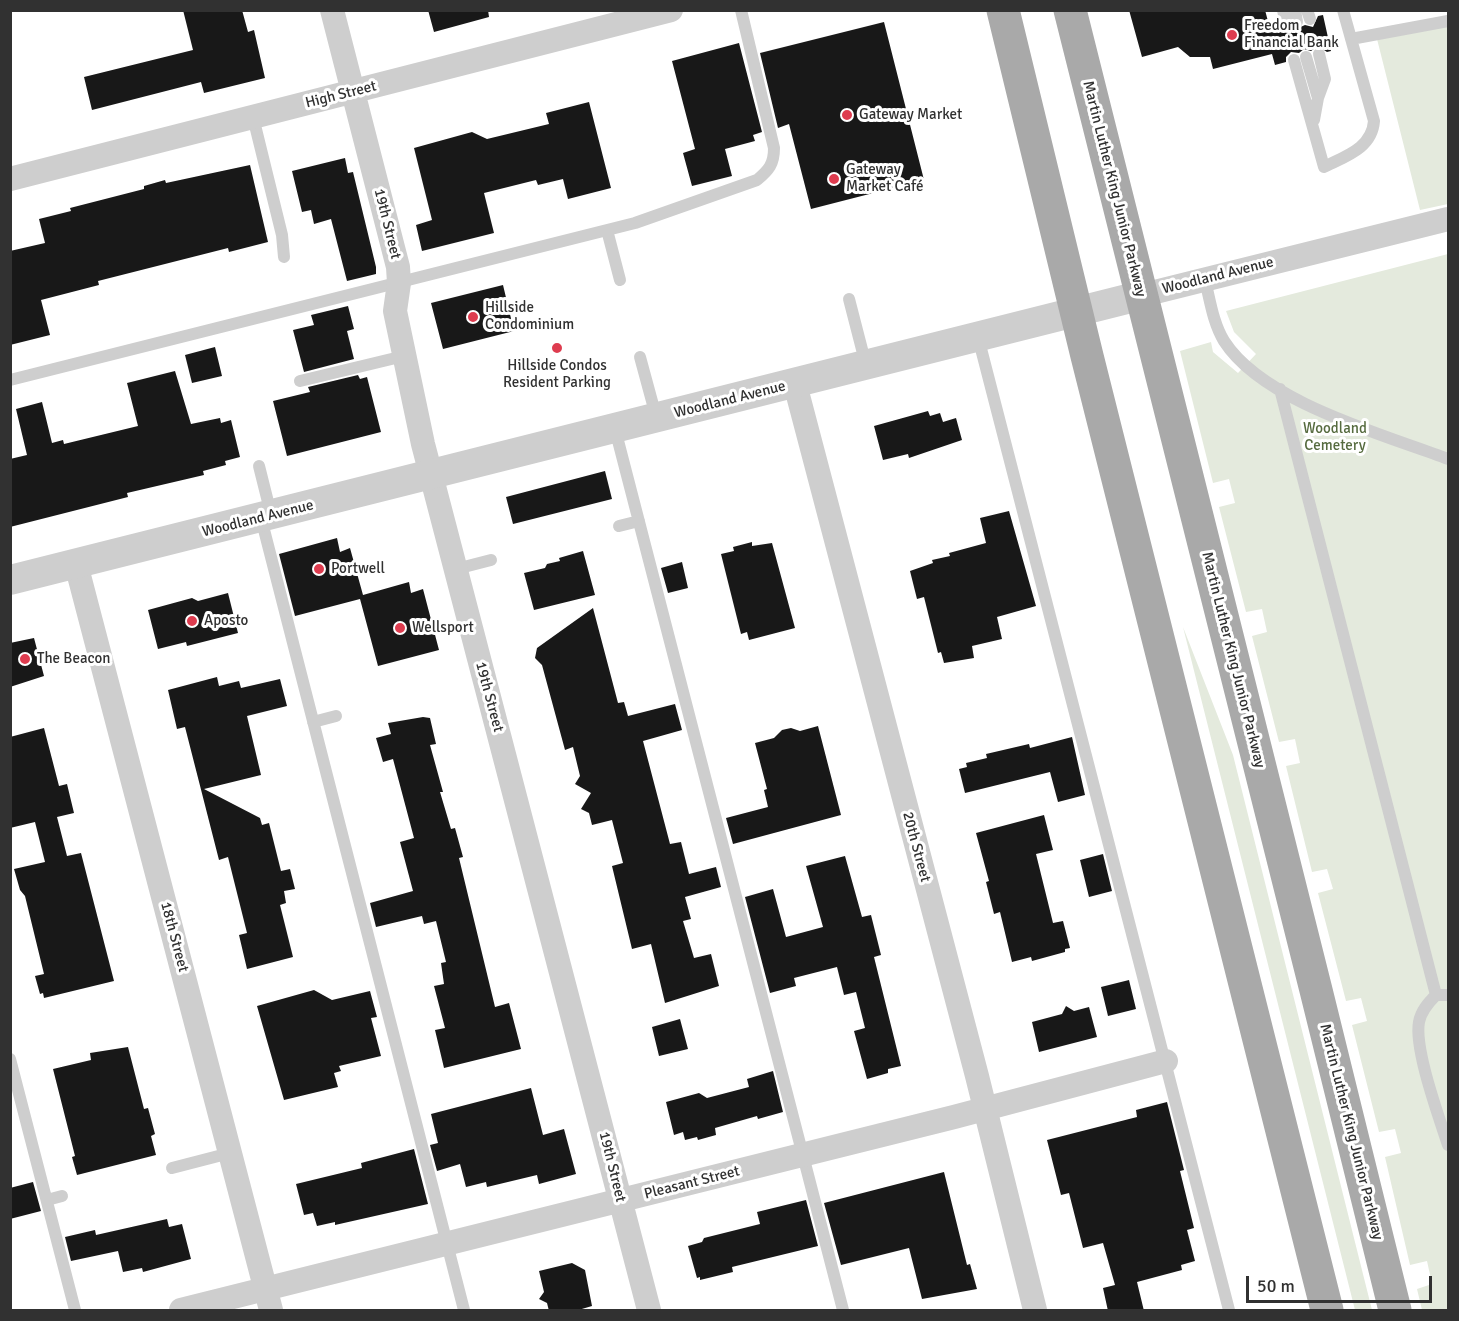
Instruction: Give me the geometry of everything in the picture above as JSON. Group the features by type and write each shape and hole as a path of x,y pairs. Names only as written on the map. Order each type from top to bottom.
{"main road":[{"path":"1004,10 1076,312 1327,1311"},
{"name":"Martin Luther King Junior Parkway","path":"1070,10 1139,296 1183,459 1395,1311"}],"street":[{"name":"19th Street","path":"332,10 398,267 396,311 431,476 649,1311"},
{"name":"High Street","path":"10,179 671,10"},
{"name":"Woodland Avenue","path":"10,580 1449,219"},
{"name":"20th Street","path":"795,384 1035,1311"},
{"name":"18th Street","path":"76,564 268,1300"},
{"name":"Pleasant Street","path":"182,1311 268,1300 447,1245 1166,1060"}],"lane":[{"path":"10,380 607,230 757,180 768,170 774,160 774,148 741,10"},
{"path":"1283,10 1299,17"},
{"path":"1314,124 1318,98 1306,57 1314,124 1324,167 1365,144 1373,132 1374,122 1343,10"},
{"path":"1351,39 1449,21"},
{"path":"253,117 282,235 284,257"},
{"path":"607,230 620,280"},
{"path":"1204,280 1224,340 1245,365 1280,389 1327,414 1449,459"},
{"path":"849,299 866,366"},
{"path":"978,337 1229,1311"},
{"path":"300,381 404,356"},
{"path":"640,357 657,419"},
{"path":"1280,389 1442,995 1421,1013 1418,1025 1432,1093 1449,1145"},
{"path":"615,429 843,1311"},
{"path":"259,466 267,517 313,722 464,1311"},
{"path":"619,526 639,521"},
{"path":"456,569 490,560"},
{"path":"313,722 336,716"},
{"path":"10,1059 75,1311"},
{"path":"172,1168 230,1153"},
{"path":"47,1200 62,1196"}],"green space":[{"path":"1448,22 1448,204 1420,210 1377,39"},
{"name":"Woodland Cemetery","path":"1448,254 1448,1310 1422,1310 1417,1289 1432,1284 1427,1261 1410,1265 1385,1157 1401,1153 1395,1129 1379,1132 1352,1025 1367,1021 1361,998 1346,1001 1318,893 1333,889 1327,869 1312,872 1286,766 1300,763 1295,739 1279,742 1252,636 1267,632 1262,609 1246,612 1219,507 1235,503 1229,479 1213,483 1180,351 1211,342 1213,352 1238,373 1256,354 1234,332 1226,311"},
{"path":"1183,627 1233,755 1372,1310 1355,1310"}],"building":[{"path":"183,10 242,10 248,32 254,30 265,78 204,93 201,82 92,110 84,77 193,50"},
{"path":"428,10 488,10 489,17 434,32"},
{"name":"Freedom Financial Bank","path":"1129,10 1265,10 1270,29 1278,27 1287,33 1305,25 1313,27 1318,16 1323,15 1331,51 1327,52 1318,46 1311,51 1304,49 1299,53 1291,52 1286,57 1286,62 1275,65 1272,54 1213,69 1210,57 1190,57 1178,47 1142,57"},
{"name":"Gateway Market","path":"884,22 924,180 811,209 789,124 778,128 760,53"},
{"path":"739,43 762,132 753,135 755,141 725,149 732,176 692,186 683,153 695,149 672,61"},
{"path":"589,102 611,188 568,199 563,179 538,185 536,180 484,193 494,233 422,251 416,225 432,220 414,148 472,132 487,139 549,124 546,113"},
{"path":"345,158 348,173 353,172 376,267 376,274 347,281 331,219 314,224 311,210 302,212 292,171"},
{"path":"250,165 268,242 229,252 228,248 98,281 99,285 41,300 50,335 10,345 10,251 45,243 39,219 71,211 70,208 144,189 144,186 165,180 166,183"},
{"name":"Hillside Condominium","path":"503,285 514,331 443,349 431,303"},
{"path":"348,306 354,329 347,331 354,359 304,372 293,330 314,325 311,315"},
{"path":"215,347 222,376 192,383 185,355"},
{"path":"175,371 191,424 220,418 221,423 231,420 240,457 225,461 226,465 203,471 204,475 127,493 128,497 10,527 10,459 27,455 16,409 42,402 52,443 63,440 64,444 138,426 127,383"},
{"path":"358,375 360,379 367,377 381,432 287,456 273,401 310,392 308,387"},
{"path":"928,411 930,416 940,413 943,422 956,418 962,440 909,458 908,454 883,460 874,426"},
{"path":"605,471 612,499 513,524 506,497"},
{"path":"1009,511 1036,606 997,617 1002,639 972,646 974,658 944,663 941,652 938,653 924,597 917,599 910,571 933,563 932,560 950,556 949,553 986,543 980,518"},
{"path":"337,538 340,552 350,548 363,595 409,582 411,593 423,589 439,650 378,666 360,599 295,616 279,554"},
{"path":"752,542 752,546 772,543 795,628 749,640 747,632 741,634 721,554 734,551 733,547"},
{"path":"583,551 595,595 534,610 524,573 545,568 547,564 560,561 559,558"},
{"path":"682,562 688,588 668,593 661,568"},
{"name":"Aposto","path":"228,593 238,633 187,646 186,642 158,649 148,610 192,598 198,601"},
{"path":"593,608 618,703 624,702 628,716 675,704 682,730 643,741 670,844 681,842 689,874 716,867 721,887 685,897 691,919 683,921 694,958 711,954 719,986 665,1003 651,944 632,949 612,866 623,863 612,820 592,825 589,813 581,809 591,793 575,784 580,776 573,747 565,750 542,665 535,658 537,648"},
{"name":"The Beacon","path":"34,638 44,676 10,687 10,643"},
{"path":"217,677 219,686 239,681 241,688 280,679 287,706 247,716 261,775 204,789 260,818 262,825 269,823 281,871 290,869 295,889 284,891 286,903 280,905 293,957 247,969 239,935 247,933 228,857 219,860 185,727 177,729 168,690"},
{"path":"423,717 430,718 436,744 430,745 443,792 440,792 451,829 455,828 463,857 459,858 495,1007 509,1003 521,1049 444,1068 435,1030 445,1028 434,986 444,984 441,963 446,962 436,921 424,924 422,916 376,927 370,903 413,891 400,842 414,838 393,759 383,762 376,738 391,734 388,723"},
{"path":"818,726 841,815 733,844 726,818 768,807 764,790 767,789 755,743 774,738 782,730 791,728 800,731"},
{"path":"44,728 59,786 67,784 74,813 57,817 67,856 81,853 114,981 44,998 43,993 40,994 35,976 44,974 25,896 20,890 14,869 45,862 35,822 10,828 10,737"},
{"path":"1072,737 1085,795 1058,802 1050,772 965,793 959,769 967,767 966,763 987,758 986,754 1029,744 1030,748"},
{"path":"1044,815 1053,850 1036,854 1053,923 1063,921 1070,948 1065,949 1065,952 1032,961 1031,957 1012,962 1000,912 994,914 986,882 989,881 976,833"},
{"path":"1103,854 1112,891 1089,897 1080,860"},
{"path":"845,856 862,917 871,915 881,955 874,957 901,1066 888,1069 888,1073 867,1079 854,1031 865,1028 856,992 844,995 837,967 794,978 796,986 770,993 745,897 773,889 786,937 823,927 806,866"},
{"path":"1129,980 1136,1009 1108,1016 1101,987"},
{"path":"314,990 332,1000 370,991 377,1017 371,1018 381,1056 339,1066 341,1071 334,1073 338,1087 284,1100 257,1006"},
{"path":"1066,1006 1074,1011 1089,1007 1097,1037 1039,1052 1032,1022 1062,1014"},
{"path":"680,1019 688,1049 659,1056 652,1027"},
{"path":"128,1047 144,1109 148,1108 155,1134 151,1136 156,1155 77,1175 72,1157 75,1156 53,1069 91,1060 90,1053"},
{"path":"773,1071 783,1112 758,1119 757,1116 715,1128 716,1135 698,1140 697,1137 685,1140 683,1132 674,1135 666,1102 699,1093 707,1098 749,1087 747,1079"},
{"path":"531,1088 543,1135 564,1129 576,1174 539,1184 537,1175 487,1187 486,1182 466,1187 460,1164 437,1171 430,1145 438,1143 431,1114"},
{"path":"1167,1102 1184,1170 1180,1171 1194,1228 1187,1230 1195,1261 1181,1265 1182,1270 1137,1282 1144,1311 1108,1311 1103,1288 1115,1285 1103,1243 1083,1248 1069,1193 1061,1195 1047,1140 1137,1117 1136,1110"},
{"path":"414,1149 428,1204 335,1225 335,1222 317,1226 313,1213 304,1215 296,1184 362,1168 361,1163"},
{"path":"944,1172 967,1265 970,1264 977,1289 922,1299 909,1248 841,1265 824,1203"},
{"path":"33,1182 41,1211 10,1219 10,1188"},
{"path":"806,1200 818,1246 732,1267 733,1272 700,1280 700,1277 697,1278 688,1246 702,1242 704,1238 760,1224 757,1212"},
{"path":"167,1219 169,1227 182,1224 191,1259 143,1272 142,1268 123,1272 118,1251 71,1261 65,1237 95,1230 96,1235"},
{"path":"572,1263 585,1270 592,1306 575,1311 549,1311 547,1303 539,1299 544,1292 539,1271"}],"place":[{"name":"Freedom Financial Bank","path":"1232,35"},
{"name":"Gateway Market","path":"847,115"},
{"name":"Gateway Market Café","path":"834,179"},
{"name":"Hillside Condominium","path":"473,317"},
{"name":"Hillside Condos Resident Parking","path":"557,348"},
{"name":"Portwell","path":"319,569"},
{"name":"Aposto","path":"192,621"},
{"name":"Wellsport","path":"400,628"},
{"name":"The Beacon","path":"25,659"}]}
